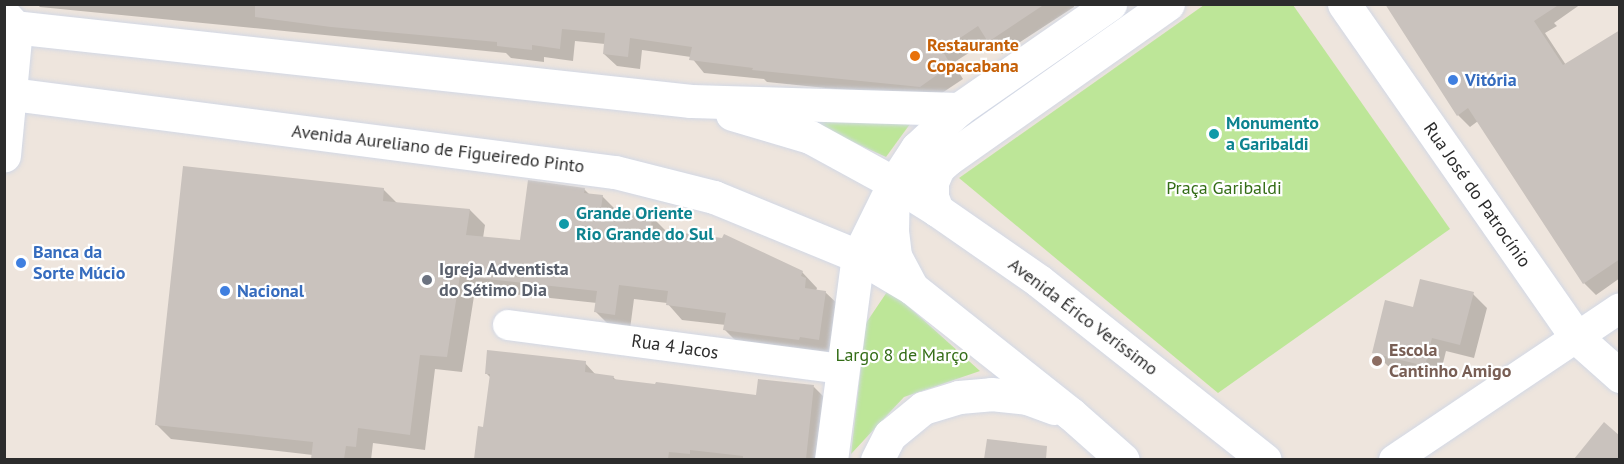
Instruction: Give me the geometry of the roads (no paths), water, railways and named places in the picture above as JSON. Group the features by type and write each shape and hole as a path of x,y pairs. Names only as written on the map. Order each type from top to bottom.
{"main road":[{"path":"831,459 858,256 894,183 917,148 959,110 1110,4"},
{"path":"937,210 932,197 932,182 938,168 1168,4"},
{"name":"Rua José do Patrocínio","path":"1344,4 1576,337 1620,376"},
{"path":"4,155 8,94 8,23 691,101 959,110"},
{"name":"Avenida Aureliano de Figueiredo Pinto","path":"8,94 615,172 714,197 858,256"},
{"path":"691,101 810,137 894,183"},
{"path":"894,183 892,231 895,256 912,288"},
{"name":"Avenida Érico Veríssimo","path":"894,183 1039,280 1265,459"},
{"path":"858,256 912,288 1071,414 1123,459"},
{"path":"877,459 890,435 923,408 959,397 992,394 1027,398 1071,414"}],"street":[{"path":"1394,459 1620,308"},
{"name":"Rua 4 Jacos","path":"508,325 843,369"}],"place":[{"name":"Restaurante Copacabana","path":"915,56"},
{"name":"Vitória","path":"1453,80"},
{"name":"Monumento a Garibaldi","path":"1214,134"},
{"name":"Grande Oriente Rio Grande do Sul","path":"564,224"},
{"name":"Banca da Sorte Múcio","path":"21,263"},
{"name":"Igreja Adventista do Sétimo Dia","path":"427,280"},
{"name":"Nacional","path":"225,291"},
{"name":"Escola Cantinho Amigo","path":"1377,361"}],"park label":[{"name":"Praça Garibaldi","path":"1224,188"},
{"name":"Largo 8 de Março","path":"902,355"}]}
